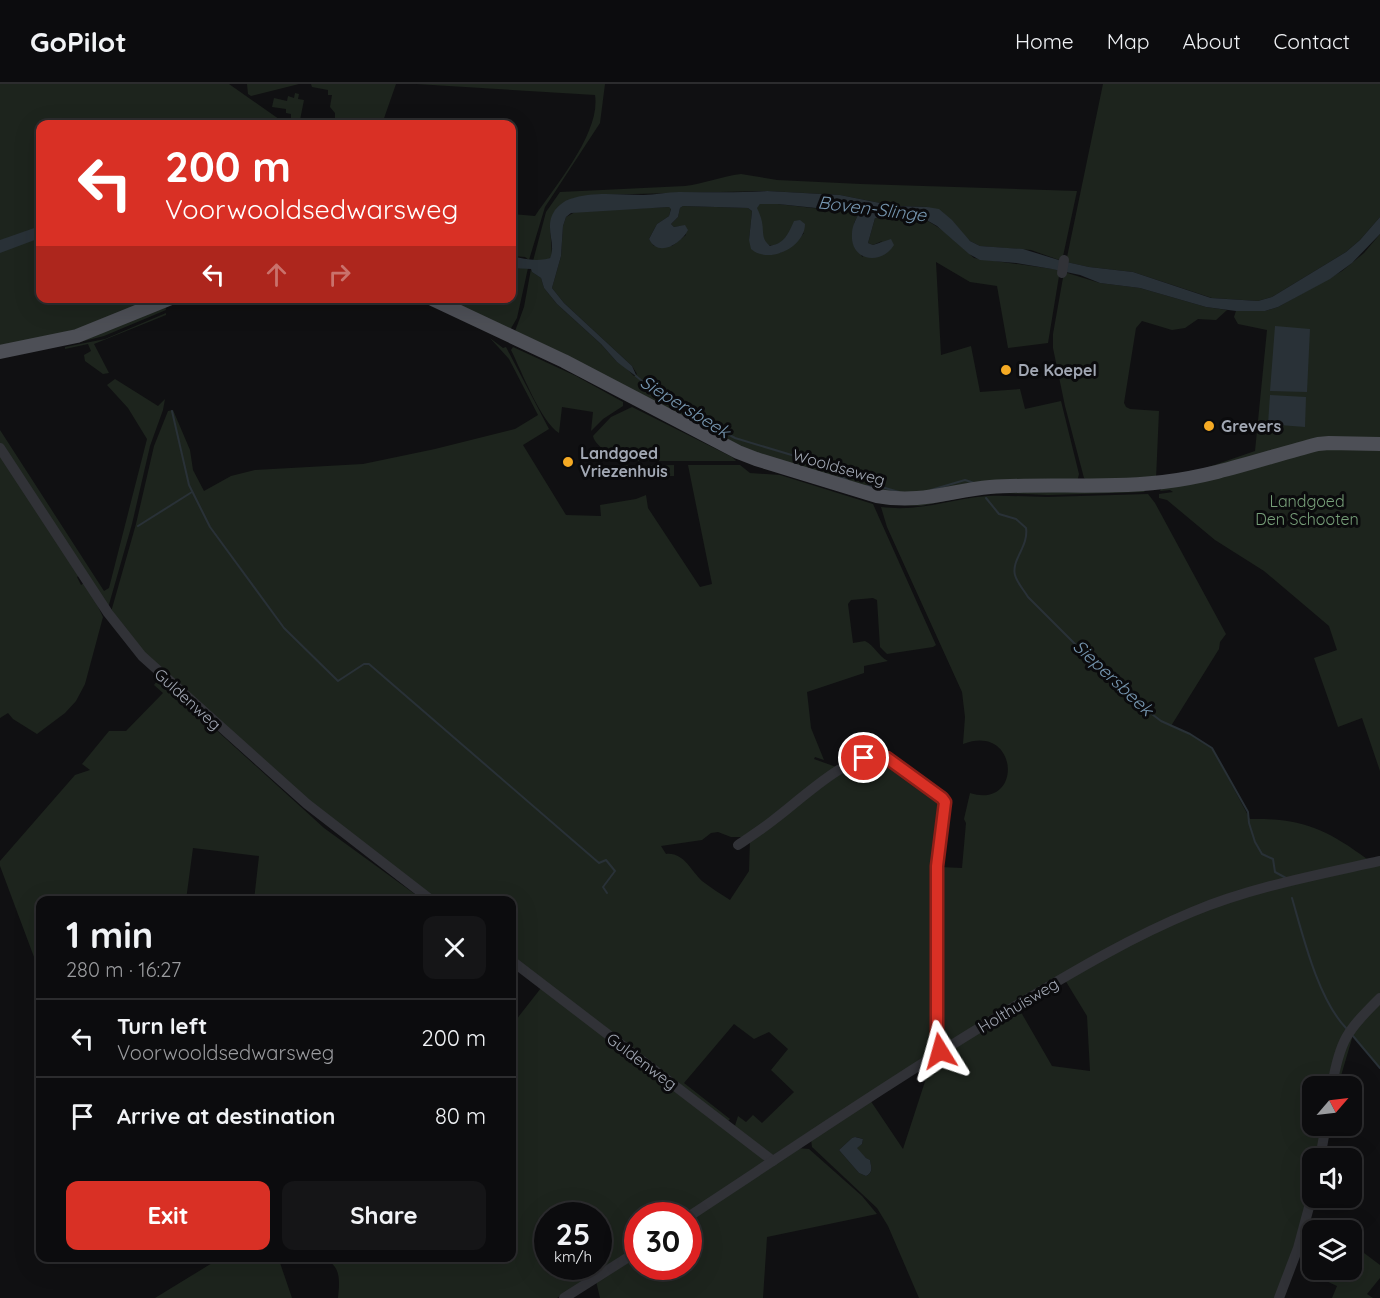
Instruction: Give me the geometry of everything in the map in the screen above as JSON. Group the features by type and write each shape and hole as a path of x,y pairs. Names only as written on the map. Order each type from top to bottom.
{"main road":[{"path":"0,352 77,336 159,303"},
{"name":"Wooldseweg","path":"441,303 564,361 738,452 767,463 892,499 929,498 990,487 1160,483 1205,474 1318,444 1380,444"}],"street":[{"path":"1062,273 1064,260"},
{"name":"Guldenweg","path":"0,448 108,613 142,656 307,804 426,896"},
{"path":"738,844 774,821 837,771 871,756 882,756 893,761 942,798 945,802 937,866 936,933 937,1044 940,1051"},
{"name":"Holthuisweg","path":"702,1208 940,1051 1152,929 1195,910 1232,898 1288,882 1380,861"},
{"name":"Guldenweg","path":"516,965 773,1161"},
{"path":"1334,1076 1343,1041 1353,1025 1380,998"},
{"path":"1279,1298 1298,1248 1309,1208"},
{"path":"564,1298 624,1260"}],"green space":[{"path":"0,84 229,84 280,120 36,120 36,303 149,303 104,322 0,349"},
{"path":"247,84 299,84 251,96 248,94"},
{"path":"311,84 396,84 383,120 335,120 335,113 330,107 332,95 328,95 328,90 312,87"},
{"path":"416,84 605,84 600,123 545,207 529,260 516,256 516,214 535,216 575,158 591,125 595,110 595,95"},
{"path":"1103,84 1380,84 1380,217 1346,252 1272,297 1258,301 1212,298 1133,272 1066,262"},
{"path":"295,93 299,94 298,99 304,100 300,120 291,119 291,114 286,113 286,109 272,107 274,98 287,101 288,96 294,98"},
{"path":"741,174 777,180 1077,191 1062,261 1031,250 980,246 970,241 927,207 895,206 840,195 767,191 591,195 550,225 552,256 547,260 533,261 546,212 560,192 685,186"},
{"path":"760,204 856,213 858,215 854,223 862,257 882,241 873,245 868,243 875,218 923,218 944,231 974,258 1060,270 1048,343 1008,348 997,286 970,282 936,262 941,355 971,346 980,392 1020,389 1025,409 1061,401 1079,474 1077,482 901,497 767,459 514,334 524,307 531,269 541,278 544,288 557,304 634,376 637,374 632,366 564,303 552,288 561,256 563,226 566,217 577,211 669,207 671,208 669,216 657,224 649,239 654,246 672,246 686,235 681,226 674,227 671,224 678,217 680,208 683,206 748,208 752,211 749,240 780,253 804,233 791,230 782,242 772,246 766,244 756,207"},
{"name":"Landgoed Den Schooten","path":"1380,234 1380,771 1362,718 1338,727 1314,658 1337,650 1329,626 1264,571 1215,540 1167,500 1159,498 1159,494 1173,492 1160,491 1162,483 1255,451 1267,330 1238,324 1234,317 1236,311 1265,311 1278,307 1342,271 1364,253"},
{"path":"516,268 528,268 517,318 510,330 446,303 516,303"},
{"path":"1064,272 1100,283 1140,288 1206,307 1227,310 1216,320 1198,319 1185,328 1172,330 1142,321 1136,328 1124,403 1130,409 1159,411 1156,479 1087,480 1084,478 1053,348 1053,334"},
{"path":"165,304 166,310 104,336 80,342"},
{"path":"166,313 166,315 94,344 109,373 103,374 85,361 84,355 91,351 88,344 65,349 65,347 105,339"},
{"path":"490,338 503,348 506,347 549,429 523,445 566,515 601,516 600,505 646,495 648,508 700,587 712,584 688,465 740,465 750,473 780,475 873,504 936,645 887,654 880,647 877,600 873,598 851,600 848,604 853,643 865,641 888,661 864,666 864,673 807,692 811,728 824,760 815,757 814,759 839,768 744,837 731,837 718,832 711,833 702,840 661,846 666,854 678,856 702,881 730,900 749,871 750,840 851,766 881,759 941,801 934,1052 773,1155 734,1129 738,1116 746,1122 753,1115 762,1123 794,1092 771,1070 788,1049 769,1032 754,1039 734,1024 684,1083 730,1119 728,1121 516,962 516,896 429,896 337,826 153,663 111,612 136,524 154,446 168,411 173,410 190,450 193,470 204,491 231,476 255,470 363,464 515,429 538,415 509,359"},
{"path":"513,347 576,376 623,402 623,406 603,419 591,431 593,412 562,407 559,433 545,418 539,407 511,350"},
{"path":"115,379 158,406 165,399 150,446 132,524 108,608 0,444 0,430 104,591 109,588 147,439 128,408 107,385"},
{"path":"632,407 736,461 632,461 609,453 595,441 593,436 611,417"},
{"path":"0,451 81,574 77,577 81,585 86,582 103,617 85,684 76,701 65,713 37,734 13,719 8,713 0,718"},
{"path":"622,464 631,466 674,465 674,476 642,476 636,480 631,475 622,474"},
{"path":"1139,486 1145,492 1048,495 981,494 921,506 882,504 885,501 974,492"},
{"path":"1148,494 1226,634 1171,726 1212,748 1250,819 1284,821 1313,827 1339,840 1367,859 1194,908 944,1045 942,1044 940,867 962,868 966,823 964,819 970,793 987,795 1000,789 1006,779 1008,767 1004,754 995,745 982,740 963,744 965,717 962,692 887,527 881,507 923,507 987,496"},
{"path":"159,678 324,828 418,896 254,896 259,856 193,848 187,896 36,896 36,962 0,861 75,775 90,770 82,764 109,731 126,731 163,693 154,685"},
{"path":"1380,864 1380,994 1346,1030 1340,1041 1332,1076 1302,1076 1302,1136 1321,1136 1319,1148 1302,1148 1302,1208 1306,1208 1301,1230 1276,1298 919,1298 888,1226 877,1208 812,1147 811,1139 870,1100 903,1149 932,1060 1018,1007 1052,1066 1090,1071 1087,1016 1065,980 1131,942 1180,919 1236,899 1293,883","holes":["852,1138 863,1139 862,1144 856,1148 870,1160 871,1171 866,1176 859,1173 839,1150"]},
{"path":"541,988 765,1158 763,1165 702,1205 702,1202 624,1202 624,1255 612,1263 612,1202 534,1202 534,1280 585,1280 557,1298 338,1298 338,1273 330,1262 516,1262 516,1020"},
{"path":"1380,1002 1380,1068 1353,1035 1341,1076 1337,1076 1338,1069 1352,1031"},
{"path":"797,1148 809,1149 862,1196 877,1214 767,1237 763,1298 600,1298 596,1281 612,1280 612,1270 624,1262 624,1280 702,1280 702,1211"},
{"path":"1362,1252 1380,1265 1380,1278 1367,1294 1373,1298 1332,1298 1337,1286 1324,1280 1362,1280"},
{"path":"214,1262 280,1262 292,1298 155,1298"}],"water":[{"name":"Boven-Slinge","path":"767,191 840,195 895,206 939,209 970,241 980,246 1023,249 1089,267 1133,272 1211,298 1258,301 1272,297 1346,252 1380,217 1380,234 1352,263 1330,279 1278,307 1265,311 1236,311 1206,307 1140,288 1100,283 1080,275 1052,269 980,260 969,254 937,226 923,218 875,218 868,243 873,245 891,239 894,245 882,256 867,258 856,250 853,243 852,234 858,215 854,212 760,204 757,208 762,220 764,238 770,246 783,240 794,221 800,220 805,224 799,240 793,246 785,251 767,255 751,249 749,240 752,211 748,208 683,206 680,208 678,217 671,224 674,227 685,225 688,230 675,244 663,248 653,245 649,239 657,224 669,216 671,209 669,207 571,213 566,217 563,226 561,256 552,288 564,303 632,366 637,377 617,362 601,344 557,304 544,288 541,278 531,269 516,268 516,257 535,260 550,258 552,216 558,206 570,199 597,194"},
{"path":"36,227 36,240 0,253 0,240"},
{"path":"1275,326 1310,329 1307,392 1270,391"},
{"path":"1270,395 1306,397 1305,427 1268,424"},
{"path":"855,1137 863,1139 862,1144 857,1148 870,1160 871,1171 866,1176 859,1173 839,1150"}],"waterway":[{"name":"Siepersbeek","path":"636,376 666,401 735,438 795,456 832,471 847,480"},
{"path":"172,411 189,485 210,527 284,628 338,681 364,664 369,664 599,863 606,860 615,871 603,887 607,893"},
{"name":"Siepersbeek","path":"931,490 965,480 974,483"},
{"name":"Siepersbeek","path":"866,486 878,486 899,492"},
{"path":"138,526 192,492"},
{"name":"Siepersbeek","path":"986,498 999,514 1016,519 1026,528 1025,541 1014,569 1017,581 1028,597 1123,692 1161,721 1190,734 1212,748 1248,812 1255,842 1262,854 1273,859 1275,872 1286,878"},
{"name":"Siepersbeek","path":"1292,898 1307,948 1327,1001 1346,1028"},
{"name":"Siepersbeek","path":"1353,1036 1380,1068"}],"place":[{"name":"De Koepel","path":"1006,370"},
{"name":"Grevers","path":"1209,426"},
{"name":"Landgoed Vriezenhuis","path":"568,462"}],"route":[{"path":"864,758 876,755 893,761 945,802 937,866 937,1044 940,1051"}]}
